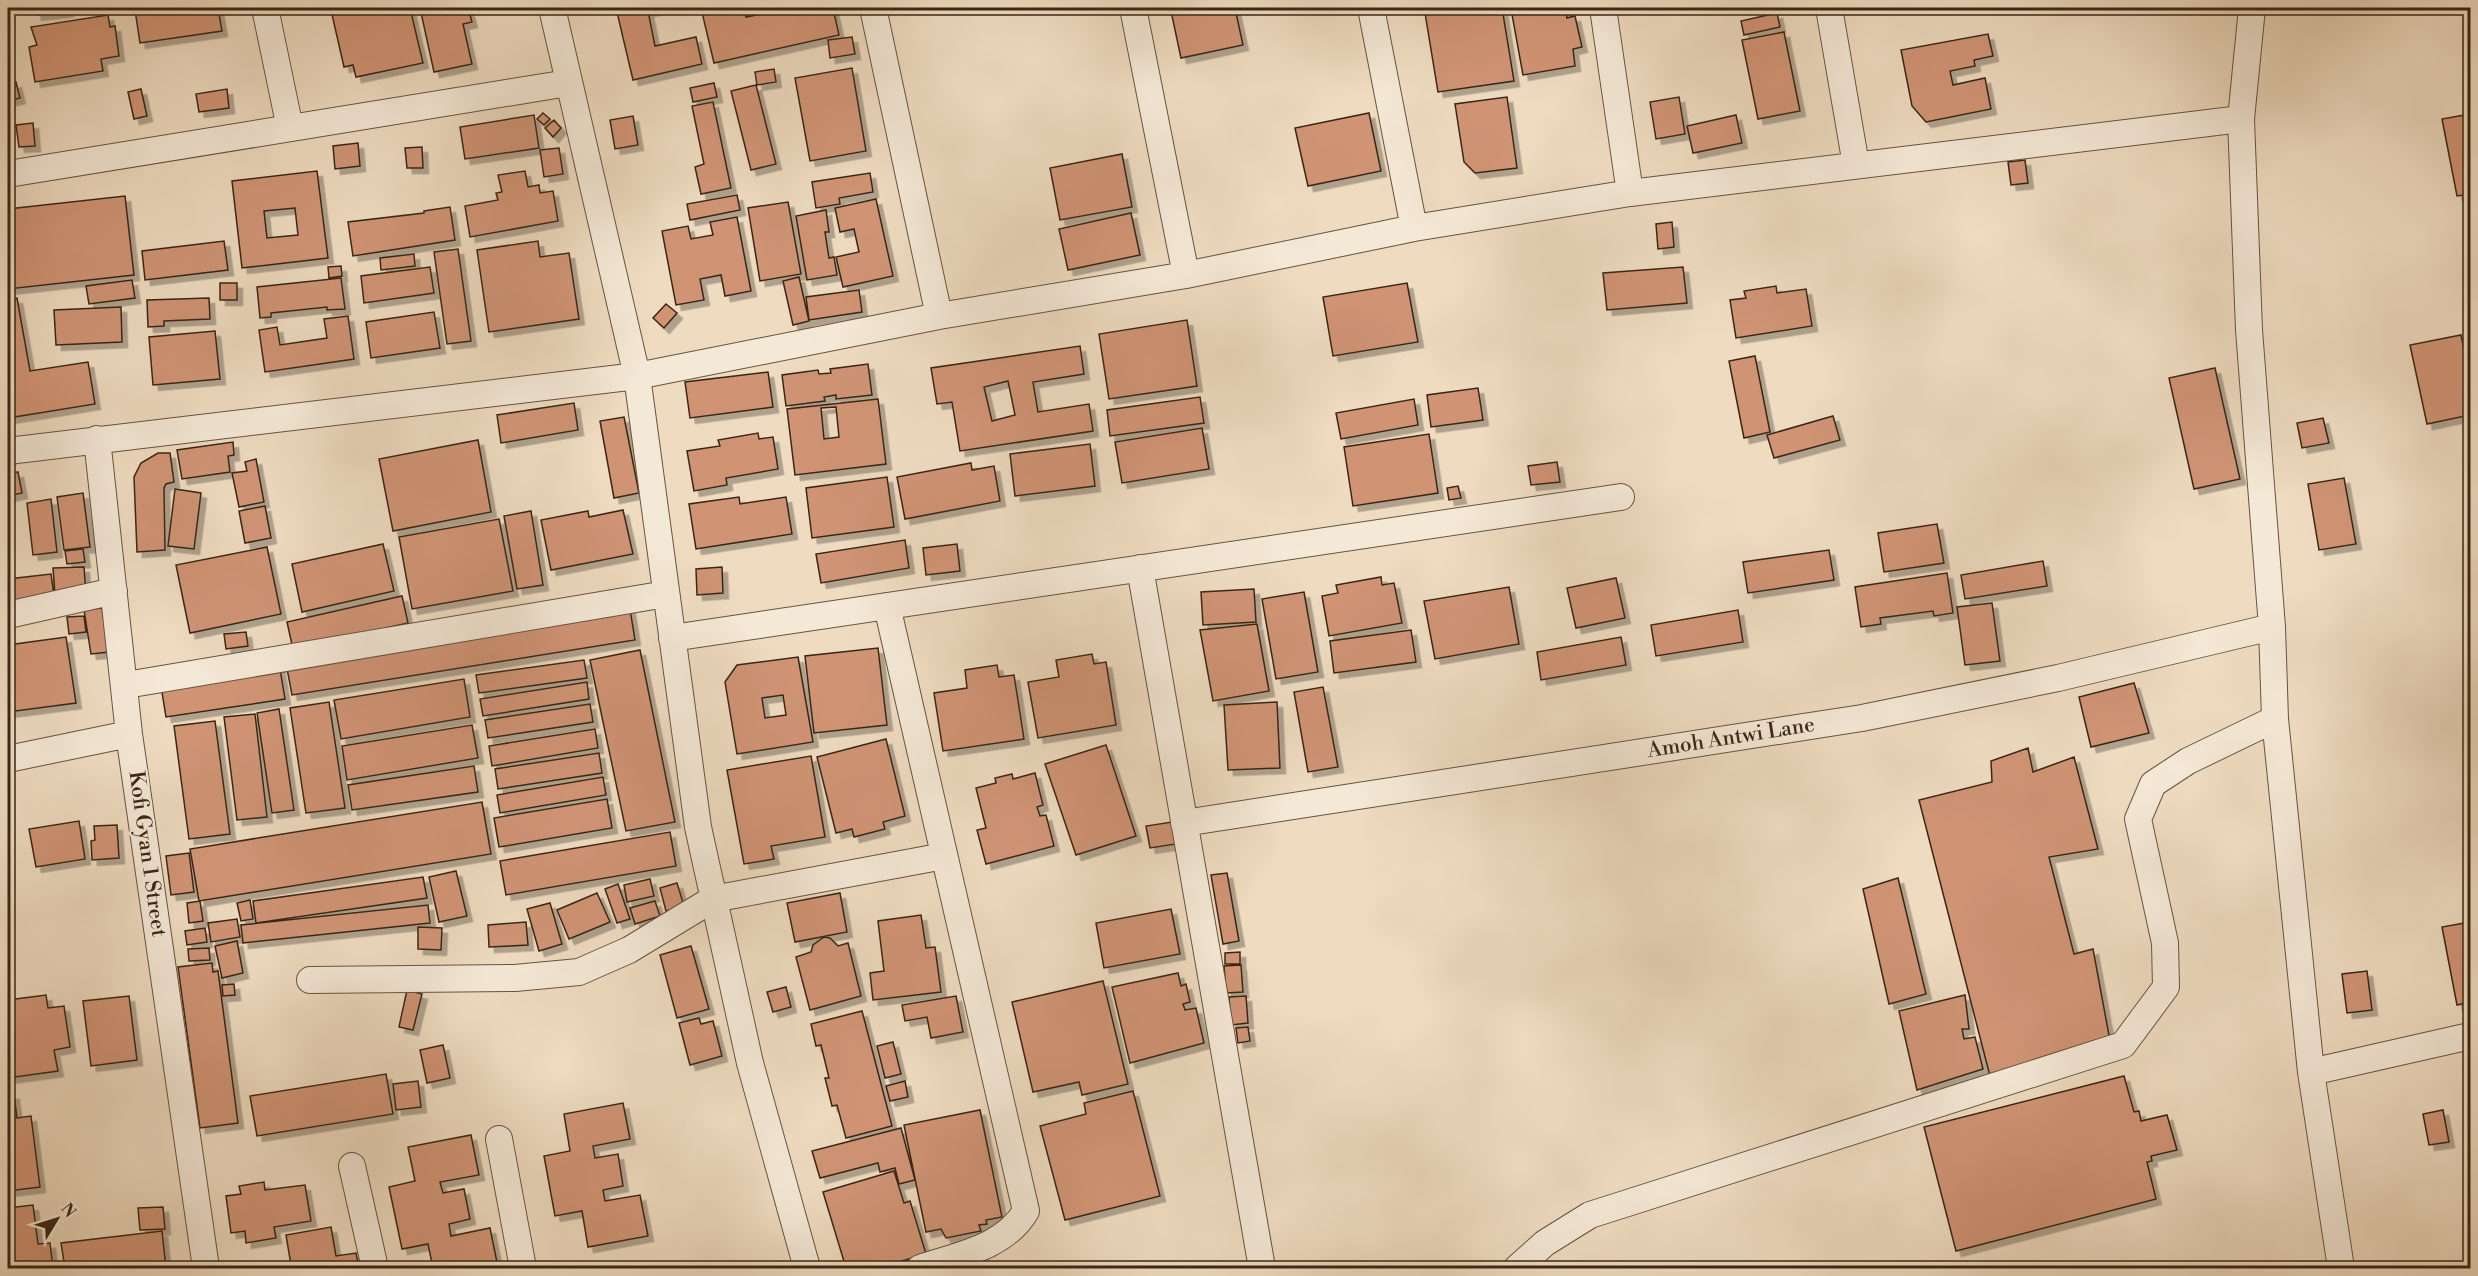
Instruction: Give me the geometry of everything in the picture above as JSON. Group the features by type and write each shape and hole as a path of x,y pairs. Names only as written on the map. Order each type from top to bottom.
{"street":[{"path":"265,8 290,128"},
{"path":"552,8 638,376 698,827 750,1064 807,1269"},
{"path":"873,8 939,316"},
{"path":"1133,8 1186,275"},
{"path":"1371,8 1414,228"},
{"path":"1603,8 1630,194"},
{"path":"1829,8 1856,165"},
{"path":"2252,8 2241,119 2249,330 2272,627 2275,719 2311,1072 2341,1269"},
{"path":"8,174 568,83"},
{"path":"8,451 638,376 939,316 1186,275 1414,228 1630,194 2241,119"},
{"name":"Kofi Gyan 1 Street","path":"97,439 126,686 129,734 206,1269"},
{"path":"672,638 1621,497"},
{"path":"1140,568 1262,1269"},
{"path":"8,615 114,591"},
{"path":"126,686 666,594"},
{"path":"887,606 1026,1211 1017,1226 979,1259 920,1269"},
{"name":"Amoh Antwi Lane","path":"1184,823 1862,718 2058,678 2272,627"},
{"path":"1517,1269 1545,1243 1590,1215 2123,1045 2166,987 2165,943 2138,819 2153,784 2188,761 2275,719"},
{"path":"8,759 129,734"},
{"path":"310,980 515,978 579,972 629,950 713,899 944,855"},
{"path":"2311,1072 2470,1036"},
{"path":"499,1139 523,1269"},
{"path":"352,1166 375,1269"}],"building":[{"path":"35,8 67,8 68,11 36,15"},
{"path":"218,8 222,31 140,43 135,10"},
{"path":"410,8 423,63 356,77 353,65 344,67 331,10"},
{"path":"420,8 468,8 472,22 463,24 472,64 434,72"},
{"path":"616,8 665,8 648,11 655,46 696,37 702,64 633,80"},
{"path":"701,8 744,8 746,17 791,8 833,8 839,35 714,63"},
{"path":"1188,8 1235,8 1243,45 1181,58 1171,11"},
{"path":"1461,8 1502,8 1514,81 1438,92 1425,13"},
{"path":"1565,8 1567,18 1575,16 1582,47 1573,49 1575,66 1523,75 1511,9"},
{"path":"1777,13 1780,27 1744,35 1741,21"},
{"path":"108,15 110,27 115,26 119,56 101,59 103,71 35,82 29,47 37,45 31,27"},
{"path":"1784,32 1800,111 1758,119 1742,40"},
{"path":"1988,34 1993,56 1974,60 1975,66 1950,71 1953,85 1985,78 1991,109 1926,122 1912,106 1901,50"},
{"path":"852,37 855,54 830,58 828,40"},
{"path":"852,68 866,151 810,161 795,78"},
{"path":"774,69 776,82 757,85 755,72"},
{"path":"16,82 20,98 8,101 8,85"},
{"path":"714,83 717,97 693,102 690,88"},
{"path":"756,85 776,164 751,170 731,91"},
{"path":"141,89 147,116 134,119 128,92"},
{"path":"227,89 229,108 199,112 196,94"},
{"path":"1507,97 1517,168 1475,173 1464,162 1455,104"},
{"path":"1679,97 1685,134 1656,139 1650,102"},
{"path":"713,102 731,188 701,194 695,167 704,164 692,106"},
{"path":"543,113 550,119 544,125 537,119"},
{"path":"1369,113 1381,171 1308,186 1295,128"},
{"path":"2470,114 2470,194 2457,196 2442,119"},
{"path":"534,115 539,148 465,159 460,127"},
{"path":"1736,115 1742,143 1693,153 1687,126"},
{"path":"633,116 638,145 615,149 610,120"},
{"path":"554,120 561,128 553,137 545,128"},
{"path":"33,123 35,146 19,147 16,125"},
{"path":"358,143 360,166 335,169 333,146"},
{"path":"422,147 423,168 407,168 405,148"},
{"path":"559,148 563,174 544,177 540,150"},
{"path":"1122,154 1132,207 1060,220 1050,168"},
{"path":"2025,160 2028,183 2011,185 2008,162"},
{"path":"317,171 328,258 242,268 232,181","holes":["295,208 298,235 267,238 264,211"]},
{"path":"525,171 528,187 539,185 540,193 553,191 558,221 470,237 465,206 498,200 496,193 502,192 498,175"},
{"path":"870,173 873,192 839,198 840,204 816,208 812,182"},
{"path":"737,195 740,210 690,220 687,204"},
{"path":"125,196 134,275 8,289 8,209"},
{"path":"876,199 893,276 843,287 836,257 859,252 854,229 840,232 835,208"},
{"path":"788,202 801,274 760,281 748,208"},
{"path":"450,207 455,240 353,256 348,222 424,213 424,211"},
{"path":"826,210 829,232 825,232 829,258 834,257 837,275 807,280 796,216"},
{"path":"1131,213 1140,255 1068,270 1059,229"},
{"path":"737,217 751,291 725,296 721,275 700,279 704,300 676,305 662,231 688,226 691,239 713,235 710,222"},
{"path":"1672,222 1674,247 1658,249 1656,224"},
{"path":"224,241 228,270 145,280 142,251"},
{"path":"538,241 540,257 569,253 579,319 489,332 477,250"},
{"path":"458,249 471,341 447,344 434,252"},
{"path":"414,254 415,266 381,270 380,258"},
{"path":"341,266 342,276 329,278 328,267"},
{"path":"430,267 434,293 364,303 361,276"},
{"path":"1683,267 1687,303 1607,310 1603,273"},
{"path":"799,277 809,321 793,325 783,281"},
{"path":"341,278 345,309 327,310 327,307 271,313 271,317 260,318 257,287"},
{"path":"132,280 135,298 89,304 86,286"},
{"path":"220,283 237,283 237,300 220,300"},
{"path":"1407,283 1418,342 1333,356 1323,297"},
{"path":"1776,286 1777,293 1806,289 1812,326 1736,338 1730,300 1746,298 1744,291"},
{"path":"859,290 862,312 809,320 806,297"},
{"path":"17,298 30,371 88,362 95,404 8,418 8,299"},
{"path":"209,298 210,319 164,321 164,326 148,327 147,300"},
{"path":"666,304 677,313 664,328 653,318"},
{"path":"121,307 122,342 56,345 54,310"},
{"path":"434,312 440,348 371,358 366,322"},
{"path":"348,316 354,359 265,372 259,330 277,327 280,345 327,338 324,319"},
{"path":"1187,320 1197,386 1109,399 1099,334"},
{"path":"215,331 220,379 153,385 149,337"},
{"path":"2461,335 2470,379 2470,415 2427,424 2410,345"},
{"path":"1080,346 1084,374 1033,382 1038,412 1089,404 1093,431 960,451 952,402 937,404 931,368","holes":["1008,381 1015,415 992,421 984,387"]},
{"path":"1755,356 1770,432 1744,438 1729,361"},
{"path":"868,364 872,395 836,399 836,395 824,397 825,401 786,406 782,375 818,370 819,374 831,373 830,369"},
{"path":"2215,368 2240,479 2194,489 2169,378"},
{"path":"768,372 773,407 690,418 685,382"},
{"path":"1478,388 1483,420 1431,427 1427,395"},
{"path":"1200,397 1204,423 1110,436 1107,410"},
{"path":"878,399 886,464 795,475 787,409","holes":["836,407 839,437 824,439 821,408"]},
{"path":"1414,399 1418,425 1341,439 1336,413"},
{"path":"574,403 578,430 501,443 497,415"},
{"path":"1833,416 1840,440 1774,458 1767,435"},
{"path":"624,417 639,493 614,498 600,421"},
{"path":"2323,418 2329,443 2302,448 2297,423"},
{"path":"1202,428 1209,469 1122,483 1115,442"},
{"path":"758,433 759,439 773,437 778,469 726,478 727,485 694,491 687,451 720,446 718,440"},
{"path":"1429,434 1438,493 1353,506 1344,447"},
{"path":"478,440 491,512 393,531 379,459"},
{"path":"233,442 234,455 228,456 230,472 182,479 177,450"},
{"path":"1090,444 1095,486 1015,496 1010,454"},
{"path":"158,453 170,453 174,482 166,484 164,488 165,550 137,552 134,477 141,463"},
{"path":"256,459 264,502 239,507 232,473 247,471 245,462"},
{"path":"1557,462 1560,482 1531,485 1528,466"},
{"path":"971,463 972,470 994,466 1000,501 905,519 897,477"},
{"path":"18,472 22,493 8,496 8,474"},
{"path":"887,477 894,527 812,538 806,488"},
{"path":"2344,478 2356,544 2319,550 2308,484"},
{"path":"1458,486 1461,498 1449,500 1447,488"},
{"path":"175,489 201,493 194,549 168,546"},
{"path":"83,493 90,547 64,550 57,497"},
{"path":"739,497 740,504 786,497 792,534 696,549 689,504"},
{"path":"51,499 57,552 33,555 27,503"},
{"path":"265,506 271,538 245,543 239,511"},
{"path":"623,510 633,554 551,570 541,520 588,511 589,517"},
{"path":"531,511 543,585 517,589 504,516"},
{"path":"499,519 513,591 412,609 399,537"},
{"path":"1937,524 1944,563 1884,572 1878,533"},
{"path":"905,540 909,568 821,583 816,554"},
{"path":"383,544 394,591 302,612 292,564"},
{"path":"957,544 960,571 926,575 923,548"},
{"path":"267,547 281,614 190,633 176,565"},
{"path":"83,549 85,562 67,564 65,551"},
{"path":"1829,550 1834,580 1748,593 1743,562"},
{"path":"2043,561 2047,586 1965,599 1961,575"},
{"path":"84,567 86,594 55,595 53,568"},
{"path":"722,567 723,593 697,595 696,569"},
{"path":"1947,573 1953,613 1934,616 1933,611 1880,618 1881,624 1861,627 1855,587"},
{"path":"51,574 54,596 8,601 8,579"},
{"path":"1381,577 1382,585 1394,583 1402,623 1329,636 1322,596 1338,593 1336,585"},
{"path":"1616,578 1625,618 1576,628 1567,588"},
{"path":"1509,587 1519,644 1435,659 1424,601"},
{"path":"1254,589 1256,622 1203,625 1201,592"},
{"path":"1304,592 1318,672 1276,679 1262,599"},
{"path":"402,596 408,623 293,649 287,622"},
{"path":"629,603 635,640 292,695 285,658"},
{"path":"1992,603 2000,661 1965,665 1957,607"},
{"path":"102,608 109,652 91,654 84,610"},
{"path":"1738,610 1743,642 1656,656 1651,625"},
{"path":"84,616 86,632 69,634 67,617"},
{"path":"1257,624 1269,691 1213,701 1200,630"},
{"path":"1411,630 1416,662 1334,673 1330,641"},
{"path":"246,632 248,646 226,649 224,634"},
{"path":"66,637 76,703 8,712 8,645"},
{"path":"1621,637 1626,665 1541,680 1537,652"},
{"path":"878,648 887,725 814,733 805,656"},
{"path":"640,650 675,822 626,831 590,660"},
{"path":"1092,654 1094,664 1106,662 1116,725 1038,738 1028,682 1059,677 1056,660"},
{"path":"798,657 813,742 737,754 725,682 737,665","holes":["783,695 786,715 765,718 762,698"]},
{"path":"584,660 587,678 479,693 476,675"},
{"path":"279,663 285,699 166,717 160,680"},
{"path":"997,665 999,677 1014,675 1024,739 943,751 934,693 967,688 965,670"},
{"path":"464,679 470,717 341,739 334,700"},
{"path":"587,682 589,699 483,716 480,699"},
{"path":"2134,683 2149,733 2091,747 2079,697"},
{"path":"1323,687 1338,767 1308,772 1294,692"},
{"path":"329,702 345,808 306,813 290,708"},
{"path":"1277,702 1280,768 1228,770 1224,705"},
{"path":"590,704 593,722 488,738 485,720"},
{"path":"279,709 294,810 272,813 257,713"},
{"path":"255,714 267,817 237,820 224,717"},
{"path":"215,721 230,834 189,839 174,726"},
{"path":"472,725 478,758 347,780 342,746"},
{"path":"595,729 598,748 492,766 489,746"},
{"path":"886,739 905,816 883,822 885,829 854,837 852,829 836,833 817,757"},
{"path":"1106,745 1136,836 1076,855 1045,764"},
{"path":"2028,748 2033,772 2074,757 2098,849 2049,857 2074,954 2093,949 2111,1046 1991,1080 1919,800 1992,782 1991,761"},
{"path":"599,753 602,773 498,789 495,769"},
{"path":"811,756 825,837 771,846 774,859 744,864 727,770"},
{"path":"474,766 478,792 352,810 348,785"},
{"path":"1035,773 1043,805 1037,807 1040,816 1046,815 1054,846 986,864 977,830 986,828 976,788 996,783 995,778 1012,774 1013,779"},
{"path":"603,777 606,795 500,813 497,795"},
{"path":"607,799 612,828 499,847 494,818"},
{"path":"482,802 491,854 199,901 190,849"},
{"path":"79,821 85,859 36,867 29,829"},
{"path":"1172,822 1176,844 1150,848 1146,826"},
{"path":"117,825 119,858 92,860 91,841 95,840 94,826"},
{"path":"670,832 676,866 506,895 500,861"},
{"path":"189,853 194,892 171,895 166,856"},
{"path":"456,871 467,916 439,922 429,877"},
{"path":"1227,873 1239,941 1223,944 1211,875"},
{"path":"423,877 427,898 256,923 253,901"},
{"path":"1898,878 1926,994 1889,1004 1863,889"},
{"path":"650,879 654,896 627,902 624,885"},
{"path":"677,883 684,906 666,911 660,888"},
{"path":"618,884 630,919 617,923 605,889"},
{"path":"597,893 610,922 569,939 557,910"},
{"path":"840,893 847,932 795,942 787,903"},
{"path":"250,900 253,919 241,921 237,903"},
{"path":"200,901 203,921 189,923 187,903"},
{"path":"655,901 660,916 635,924 630,908"},
{"path":"550,903 562,944 539,951 527,909"},
{"path":"428,905 430,923 243,943 241,925"},
{"path":"1171,909 1180,954 1104,968 1096,923"},
{"path":"921,915 926,948 935,947 941,992 873,1000 870,973 884,971 878,921"},
{"path":"237,919 240,937 211,942 208,923"},
{"path":"526,922 528,945 489,947 488,925"},
{"path":"2470,922 2470,1002 2457,1005 2442,927"},
{"path":"418,927 442,928 441,950 418,949"},
{"path":"205,928 207,942 187,945 185,931"},
{"path":"824,937 830,938 838,946 848,943 861,996 810,1010 796,957 811,952 813,945"},
{"path":"237,941 243,973 222,978 215,946"},
{"path":"691,946 709,1009 677,1018 660,955"},
{"path":"209,948 210,960 189,961 188,949"},
{"path":"1240,952 1240,964 1225,964 1225,953"},
{"path":"212,963 213,972 218,971 238,1123 200,1128 178,967"},
{"path":"1241,965 1243,992 1226,993 1224,966"},
{"path":"2367,971 2372,1010 2347,1013 2342,974"},
{"path":"1178,973 1181,986 1186,984 1190,1002 1183,1004 1185,1010 1196,1008 1204,1043 1130,1063 1112,987"},
{"path":"1103,981 1128,1084 1082,1095 1079,1082 1033,1092 1012,1002"},
{"path":"234,984 235,995 223,996 222,985"},
{"path":"786,987 791,1007 773,1012 767,992"},
{"path":"407,990 422,994 413,1030 399,1027"},
{"path":"46,995 48,1008 64,1006 70,1047 54,1050 58,1071 8,1078 8,1000"},
{"path":"1965,995 1969,1029 1962,1029 1964,1039 1975,1037 1983,1069 1917,1090 1899,1011"},
{"path":"129,996 137,1060 91,1066 83,1001"},
{"path":"956,996 963,1032 931,1038 927,1017 905,1021 902,1005"},
{"path":"1246,996 1248,1023 1231,1025 1229,997"},
{"path":"862,1011 892,1126 846,1138 837,1105 832,1106 825,1078 829,1078 821,1045 816,1046 811,1024"},
{"path":"699,1018 701,1024 713,1021 722,1056 690,1065 679,1023"},
{"path":"1248,1027 1250,1041 1238,1043 1236,1028"},
{"path":"893,1042 901,1074 885,1078 877,1046"},
{"path":"443,1045 450,1078 427,1083 420,1050"},
{"path":"386,1074 393,1114 257,1136 250,1096"},
{"path":"2124,1076 2134,1112 2139,1111 2141,1121 2167,1115 2177,1150 2151,1156 2152,1161 2147,1162 2156,1199 1956,1251 1924,1127"},
{"path":"418,1081 421,1107 396,1110 393,1084"},
{"path":"905,1081 908,1097 890,1101 886,1086"},
{"path":"1133,1091 1160,1196 1065,1220 1040,1126 1086,1114 1084,1103"},
{"path":"8,1094 14,1094 17,1118 31,1116 40,1187 8,1191"},
{"path":"623,1103 630,1139 593,1146 595,1158 618,1154 623,1186 603,1190 605,1201 640,1195 648,1236 588,1247 582,1211 555,1216 544,1156 570,1151 564,1114"},
{"path":"980,1110 1002,1217 986,1220 987,1224 979,1225 981,1231 946,1238 941,1229 926,1232 904,1125"},
{"path":"2443,1110 2449,1142 2429,1145 2423,1114"},
{"path":"901,1128 915,1180 899,1184 895,1168 880,1172 878,1163 820,1178 812,1151"},
{"path":"471,1135 479,1175 440,1182 443,1193 464,1189 470,1219 449,1224 451,1236 490,1228 498,1267 433,1268 428,1244 402,1249 389,1187 415,1181 408,1147"},
{"path":"894,1171 904,1203 910,1201 926,1254 878,1268 846,1268 823,1192"},
{"path":"264,1182 265,1190 305,1185 311,1221 274,1227 276,1238 246,1243 245,1231 231,1233 226,1196 241,1194 239,1186"},
{"path":"33,1205 38,1244 50,1243 53,1268 8,1268 8,1208"},
{"path":"163,1207 165,1229 140,1230 138,1208"},
{"path":"331,1227 336,1256 356,1253 359,1268 276,1268 291,1265 286,1235"},
{"path":"162,1231 166,1268 65,1268 61,1243"},
{"path":"2442,1262 2444,1268 2410,1268"}]}
